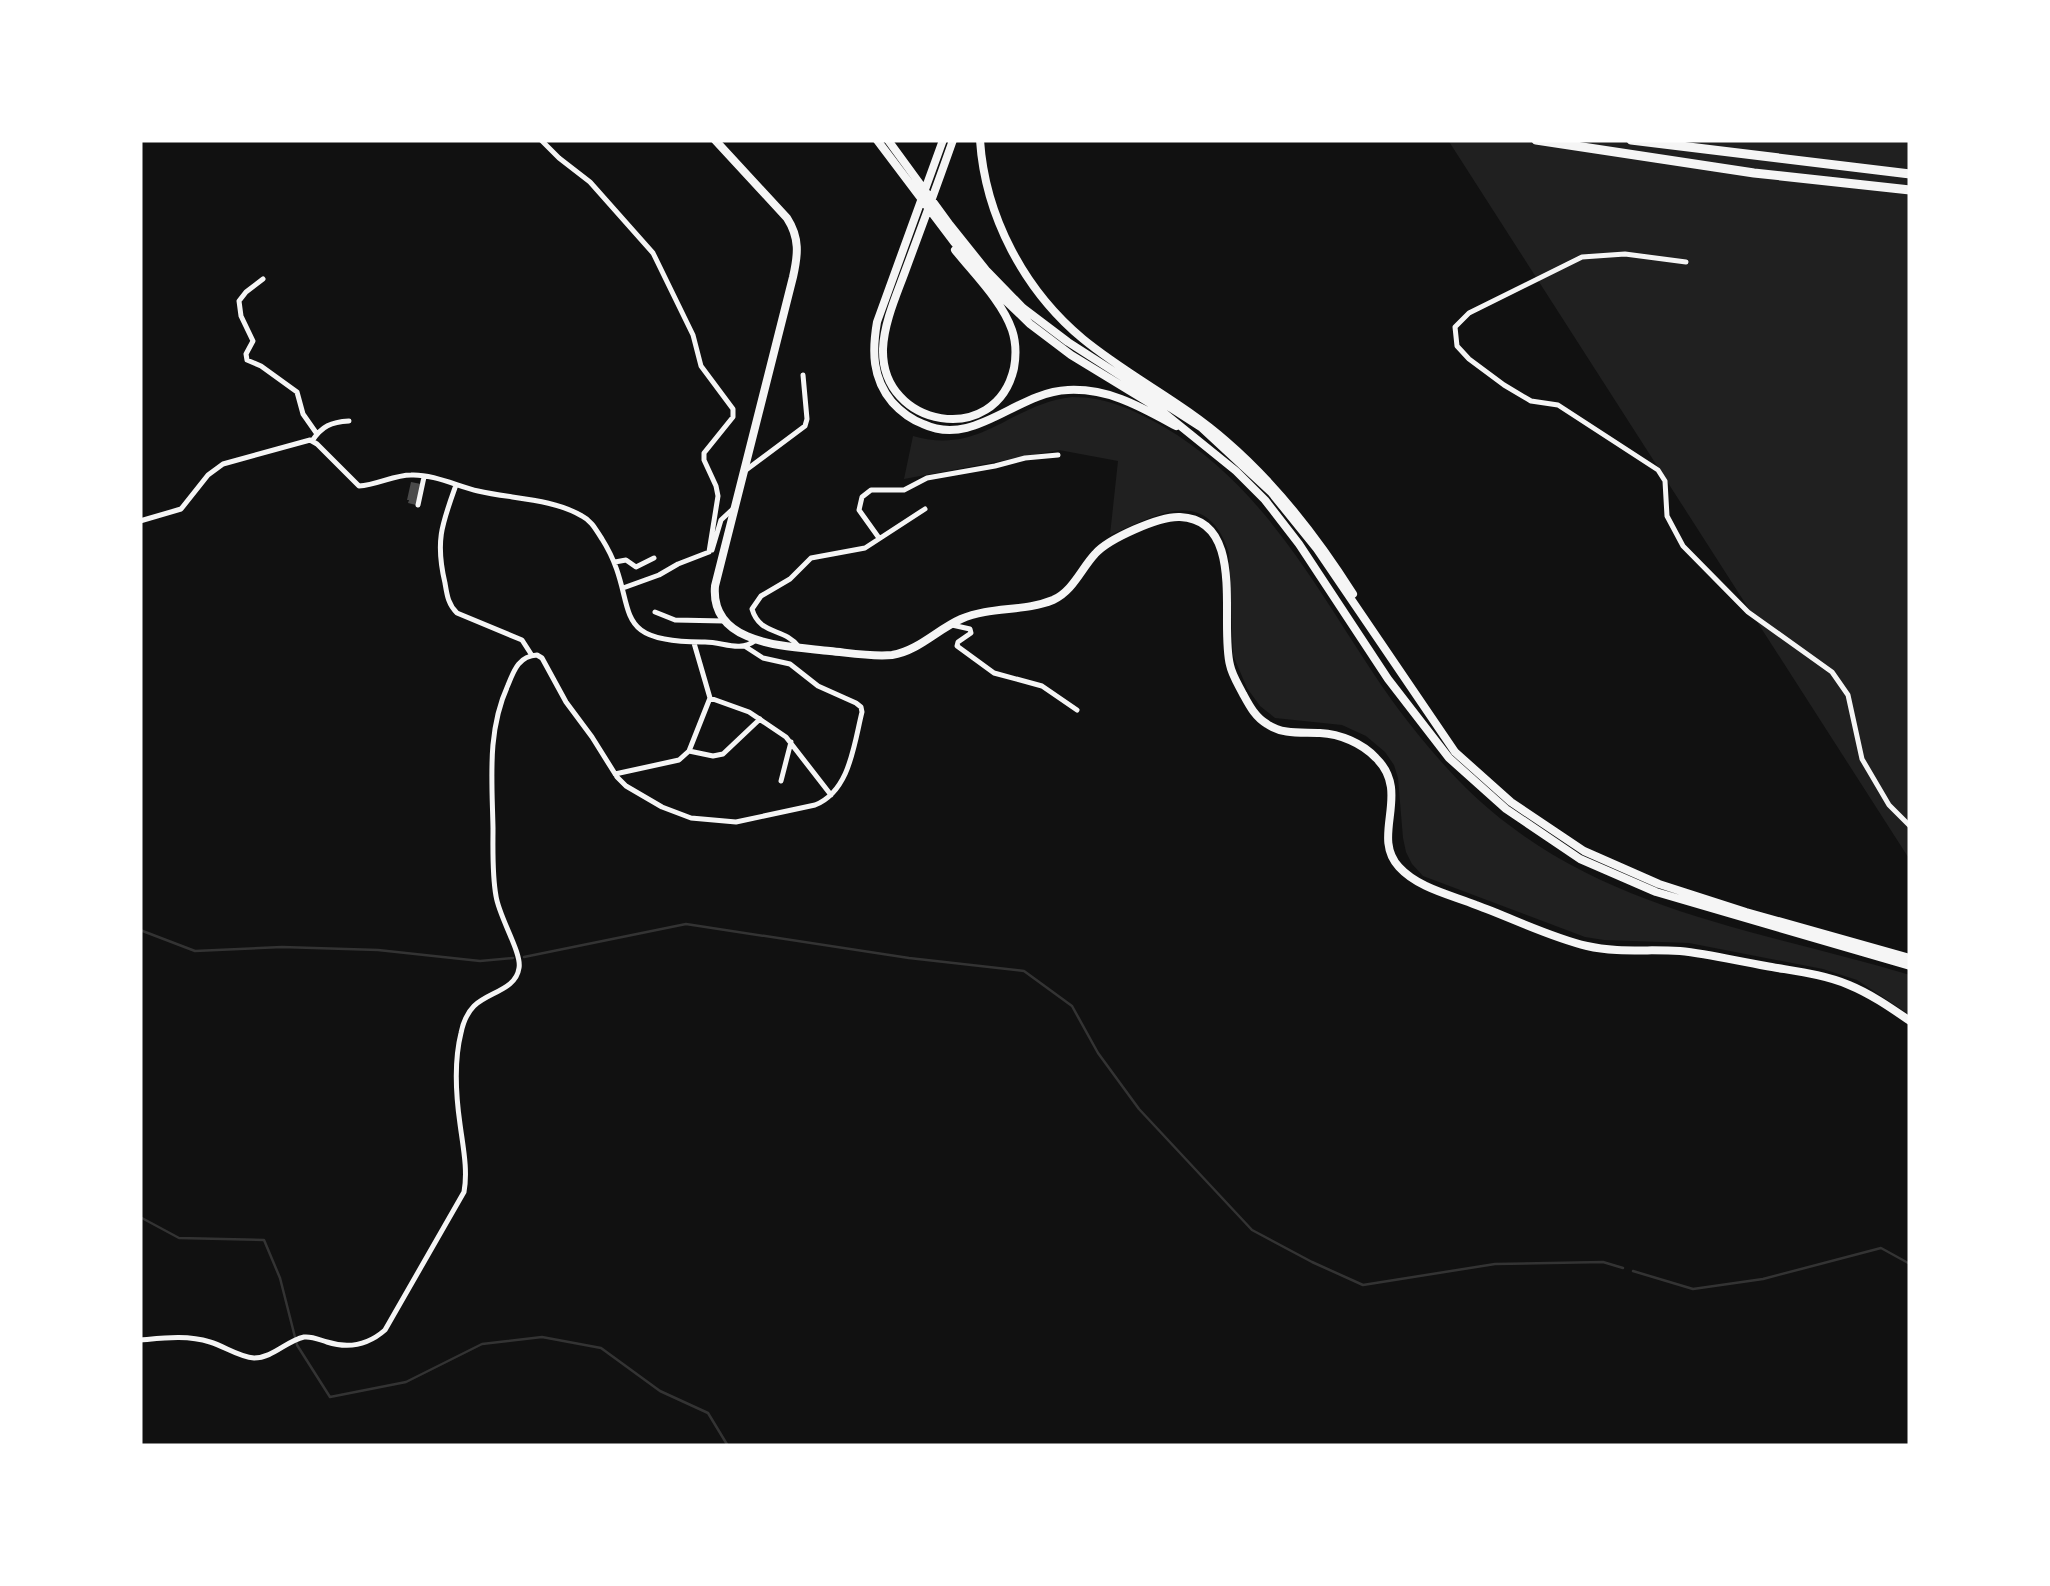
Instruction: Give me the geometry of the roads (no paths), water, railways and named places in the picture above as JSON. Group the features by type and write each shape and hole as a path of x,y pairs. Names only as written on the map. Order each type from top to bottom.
{"highway":[{"path":"1536,140 1754,173 1910,190"},
{"path":"1630,140 1910,174"}],"main road":[{"path":"716,140 787,218 798,247 714,592 716,609 738,632 756,640 798,648 892,655 985,611 1056,598 1070,588 1100,548 1138,529 1168,518 1184,517 1203,526 1222,551 1226,565 1229,662 1247,701 1258,717 1272,727 1336,735 1380,761 1393,794 1389,849 1396,863 1410,876 1586,946 1698,954 1837,980 1910,1021"},
{"path":"877,140 949,244 1000,308 1012,331 1016,360 1005,392 974,416 954,420 918,411 905,402 893,387 883,350 897,294 953,140"},
{"path":"877,140 962,251 1030,324 1071,355 1158,408 1198,438 1265,500 1300,544 1388,679 1448,758 1506,809 1580,859 1656,892 1910,966"},
{"path":"888,140 974,255 1023,308 1068,342 1202,428 1254,475 1317,550 1454,752 1511,802 1584,852 1659,884 1910,958"},
{"path":"942,140 873,342 876,372 884,393 900,412 934,429 959,431 1044,394 1091,390 1130,400 1198,438"},
{"path":"980,140 988,192 1006,240 1039,294 1084,339 1195,416 1271,483 1335,566 1413,692"}],"street":[{"path":"541,140 590,182 656,256 695,340 701,366 734,409 733,418 704,453 718,496 709,552"},
{"path":"1686,262 1625,254 1582,257 1469,313 1455,327 1457,346 1469,359 1531,401 1558,405 1658,470 1664,481 1667,516 1683,546 1748,612 1832,672 1848,694 1862,759 1889,806 1910,826"},
{"path":"263,279 240,301 242,320 254,340 246,358 296,391 303,414 317,434"},
{"path":"744,472 805,426 803,375"},
{"path":"312,441 327,424 349,420"},
{"path":"140,520 181,509 208,475 223,464 305,440 312,441 359,486 406,476 424,477 549,504 580,514 593,524 615,562 628,615 640,632 658,640 746,646 762,658 790,664 818,686 853,701 861,707 862,715 846,774 831,795 815,805 746,821 691,818 624,784 566,702 544,660 531,654 520,661 498,710 491,758 495,889 502,920 520,965 512,982 472,1008 460,1036 458,1102 466,1168 463,1195 393,1319 382,1333 365,1343 348,1346 302,1338 256,1358 197,1339 140,1340"},
{"path":"880,539 859,510 860,500 867,492 904,490 927,478 1058,454"},
{"path":"418,505 424,477"},
{"path":"456,485 440,532 440,560 450,606 522,640 531,654"},
{"path":"623,588 709,552 721,520 734,508"},
{"path":"798,648 788,636 760,624 753,613 755,602 790,579 810,558 862,549 925,509"},
{"path":"615,562 626,560 636,567 654,558"},
{"path":"655,612 674,620 724,621"},
{"path":"949,625 970,629 971,633 957,647 994,673 1042,686 1076,710"},
{"path":"746,646 756,640"},
{"path":"615,774 676,761 689,752 710,698 694,643"},
{"path":"710,698 749,712 791,742 831,795"},
{"path":"689,752 723,754 760,719"},
{"path":"781,781 791,742"}],"waterway":[{"path":"524,957 686,924 1024,971 1072,1006 1098,1053 1139,1109 1252,1230 1312,1262 1363,1285 1495,1264 1603,1262 1623,1268"},
{"path":"140,930 195,951 282,947 378,950 480,961 513,958"},
{"path":"140,1217 179,1238 264,1240 280,1278 297,1345 330,1397 406,1382 482,1344 542,1337 601,1348 660,1391 708,1413 728,1446"},
{"path":"1633,1271 1693,1289 1763,1279 1881,1248 1910,1264"}]}
